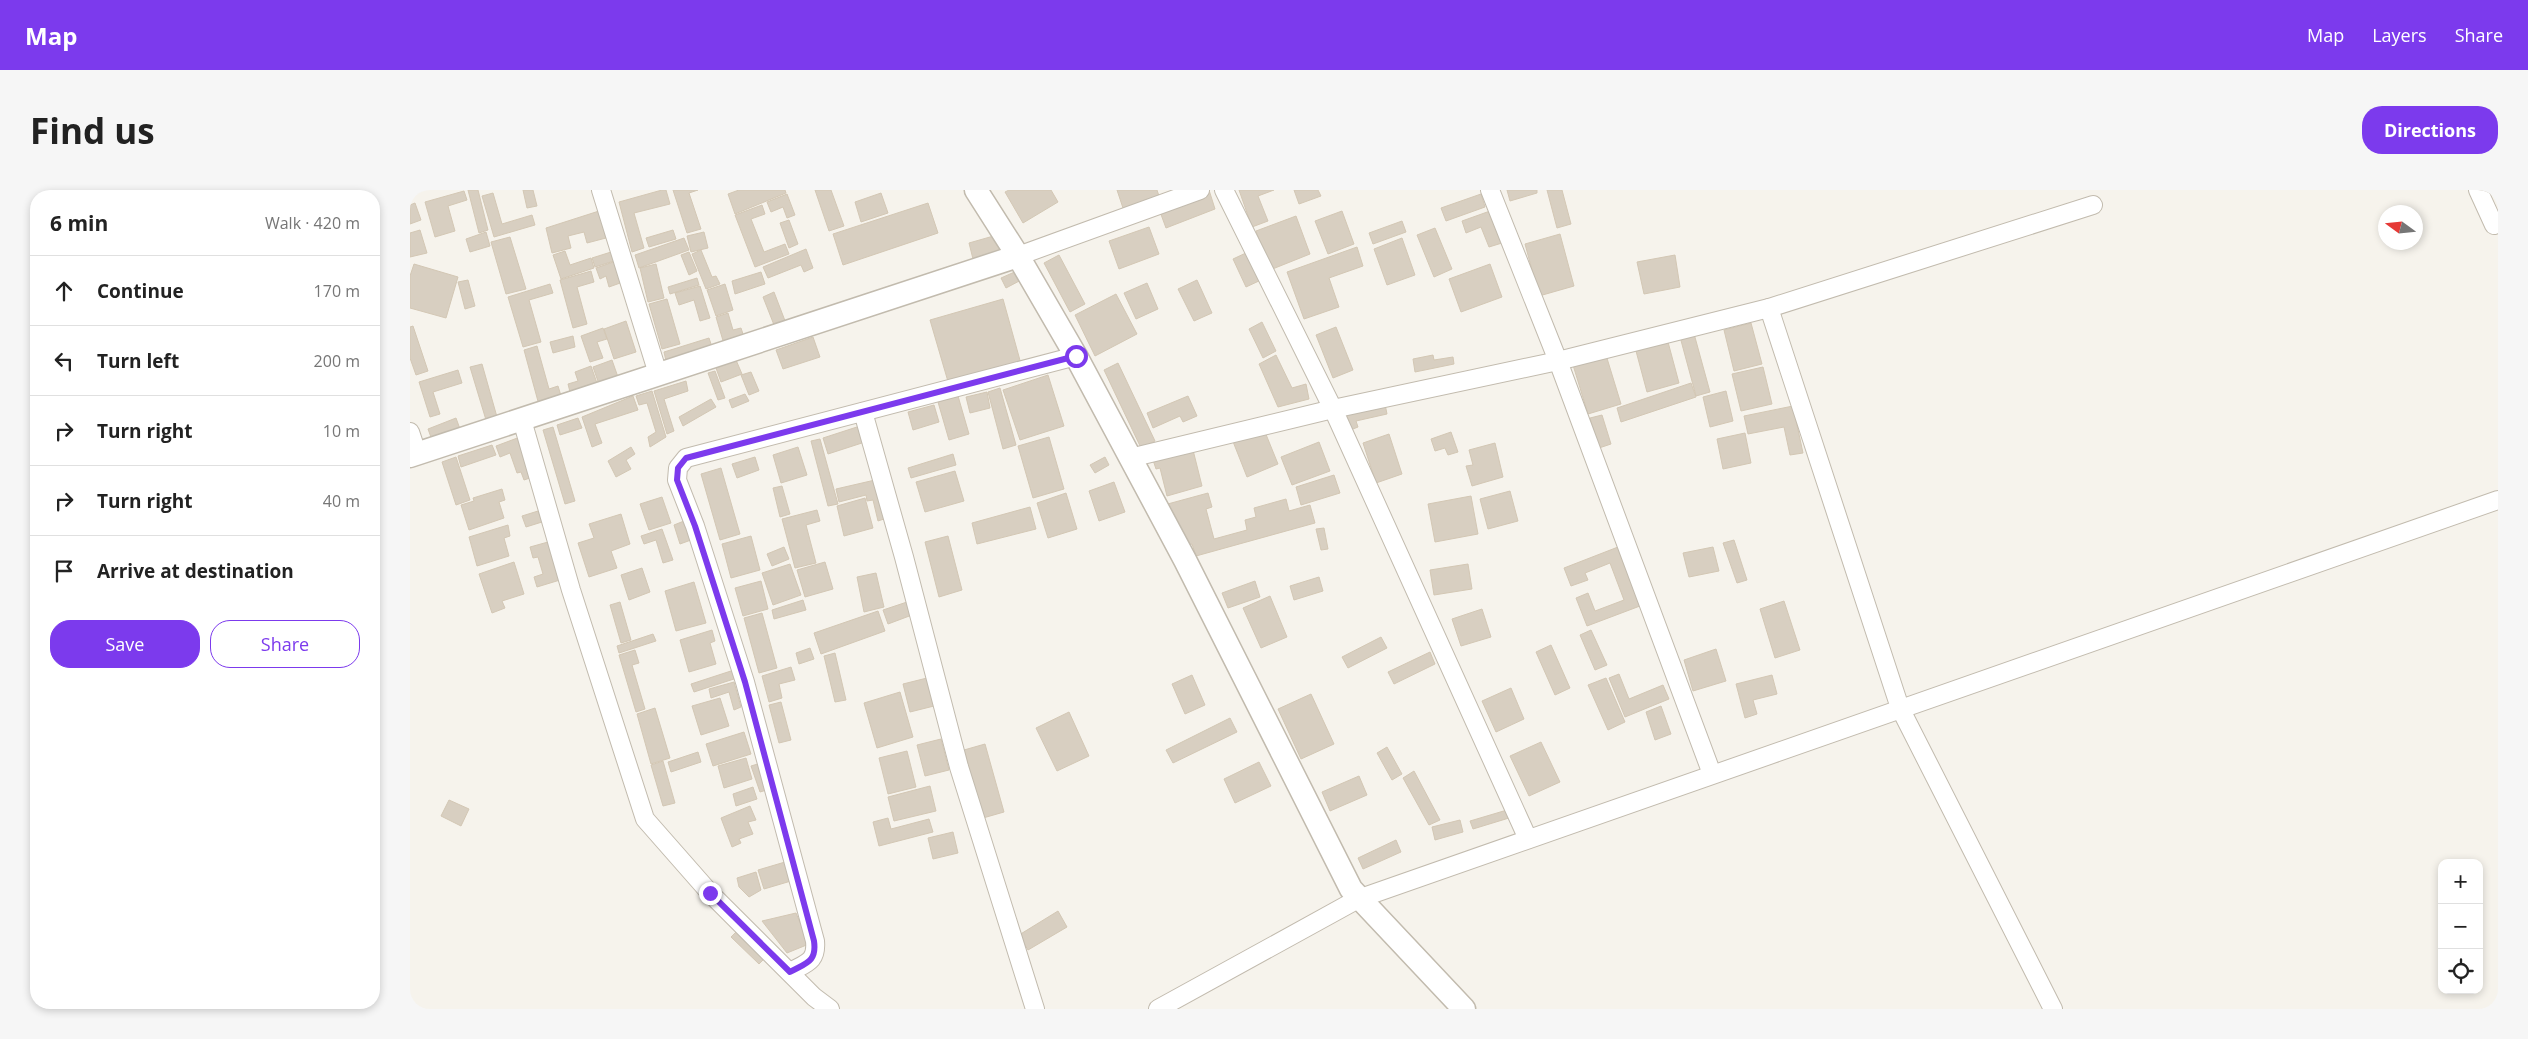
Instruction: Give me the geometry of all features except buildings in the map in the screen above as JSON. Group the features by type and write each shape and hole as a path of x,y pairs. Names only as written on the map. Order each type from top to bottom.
{"street":[{"path":"601,190 658,374"},
{"path":"976,190 1018,256 1076,356 1185,560 1351,889 1358,899 1464,1009"},
{"path":"412,447 522,420 1018,256 1200,190"},
{"path":"1224,190 1334,409 1528,839"},
{"path":"1490,190 1558,361 1712,774"},
{"path":"2478,190 2494,225"},
{"path":"1130,458 1334,409 1558,361 1769,308 2093,205"},
{"path":"1769,308 1900,708 2053,1009"},
{"path":"790,972 814,958 816,953 814,941 745,682 695,526 677,480 678,468 686,458 1076,356"},
{"path":"863,412 904,557 958,767 1035,1009"},
{"path":"522,420 574,600 645,819 710,893 830,1009"},
{"path":"1158,1009 1358,899 2498,500"}],"route":[{"path":"710,893 790,972 814,958 816,953 814,941 745,682 695,526 677,480 678,468 686,458 1076,356"}]}
